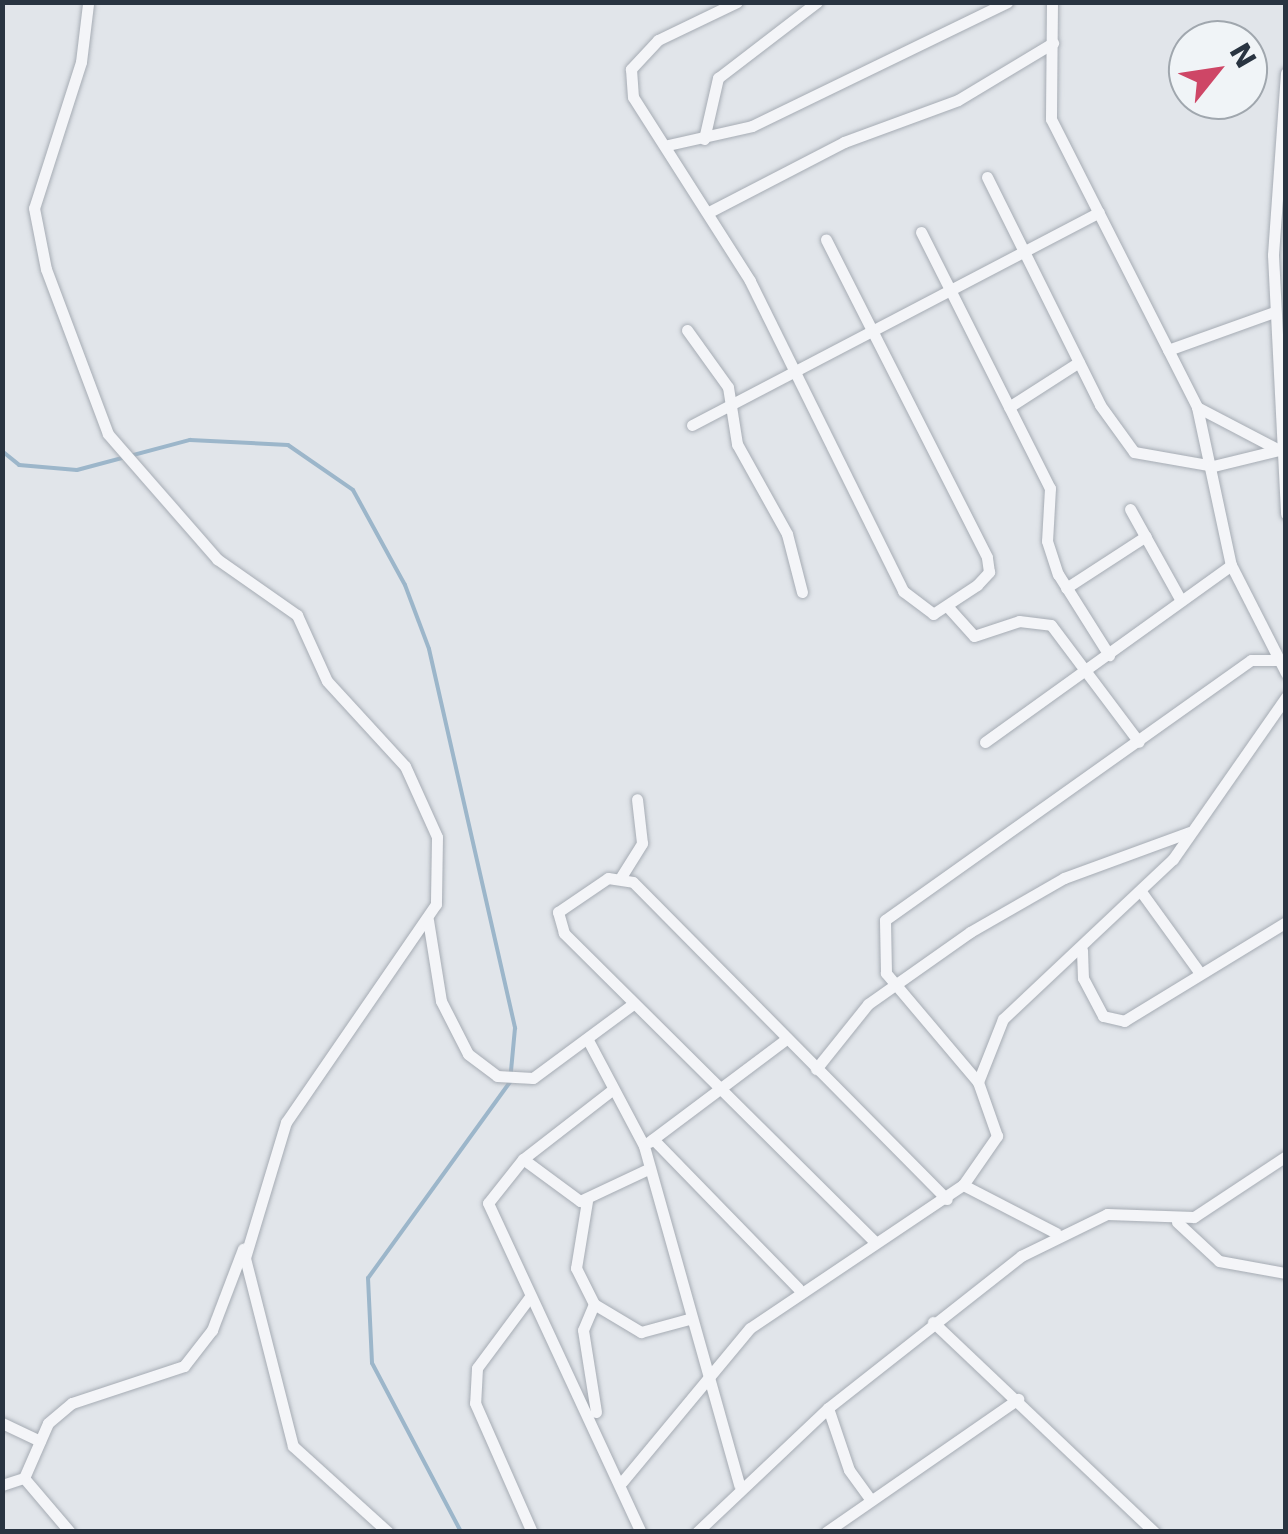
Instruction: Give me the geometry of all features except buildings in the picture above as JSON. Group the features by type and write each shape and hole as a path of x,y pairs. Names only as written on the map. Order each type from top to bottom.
{"street":[{"path":"737,2 658,40 631,69 633,96 709,212 796,372 914,607 923,615 948,606 990,566 826,240"},
{"path":"704,139 718,78 817,2"},
{"path":"668,145 752,126 1007,2"},
{"path":"1052,3 1050,119 1197,407 1213,466 1231,565 1286,673"},
{"path":"88,4 82,62 34,208 69,336 122,458 217,559 287,603 327,681 404,766 437,837 428,920 441,1001 480,1065 533,1078 589,1042 633,1004"},
{"path":"709,212 844,142 958,100 1054,43"},
{"path":"1286,73 1274,312 1279,450 1286,514"},
{"path":"987,177 1079,362 1134,452 1213,466 1279,450"},
{"path":"692,424 1099,212"},
{"path":"921,232 1053,497 1047,541 1066,588 1108,655"},
{"path":"1168,350 1274,312"},
{"path":"687,330 732,405 744,462 787,534 802,592"},
{"path":"1009,407 1079,362"},
{"path":"1197,407 1279,450"},
{"path":"1130,509 1180,599"},
{"path":"1066,588 1146,536"},
{"path":"985,742 1231,565"},
{"path":"948,606 974,636 1019,621 1051,626 1088,669 1140,742"},
{"path":"622,1482 706,1382 798,1288 947,1199 964,1185 999,1128 978,1082 896,989 881,937 899,906 1140,742 1251,660 1279,660"},
{"path":"978,1082 1003,1019 1142,892 1195,830 1258,725 1286,697"},
{"path":"637,799 642,842 622,877 592,887 554,921 873,1240"},
{"path":"816,1069 868,1004 1064,878 1195,830"},
{"path":"622,877 947,1199"},
{"path":"1142,892 1200,972"},
{"path":"2,1485 24,1478 40,1441 87,1394 184,1366 212,1330 286,1122 428,920"},
{"path":"1082,950 1083,978 1114,1022 1286,922"},
{"path":"648,1143 786,1040"},
{"path":"589,1042 612,1090 648,1143 798,1288"},
{"path":"612,1090 523,1159 488,1204 530,1298 603,1440 641,1532"},
{"path":"648,1143 650,1168 706,1382 738,1485"},
{"path":"1178,1222 1286,1156"},
{"path":"523,1159 587,1201"},
{"path":"587,1201 650,1168"},
{"path":"1263,1172 1286,1168"},
{"path":"964,1185 1056,1233"},
{"path":"587,1201 576,1268 594,1304 641,1332 690,1319"},
{"path":"697,1532 738,1485 828,1408 933,1322 1056,1233 1107,1214 1178,1222 1240,1271 1286,1273"},
{"path":"246,1241 246,1275 286,1433 302,1459 388,1532"},
{"path":"530,1298 477,1368 475,1403 532,1532"},
{"path":"594,1304 585,1365 603,1440"},
{"path":"933,1322 1018,1399 1148,1529"},
{"path":"826,1532 1018,1399"},
{"path":"828,1408 848,1470 870,1499"},
{"path":"2,1423 40,1441"},
{"path":"24,1478 70,1532"}],"waterway":[{"path":"2,451 19,465 77,470 190,440 288,445 353,490 405,585 429,649 515,1028 510,1082 368,1278 372,1363 461,1532"}]}
